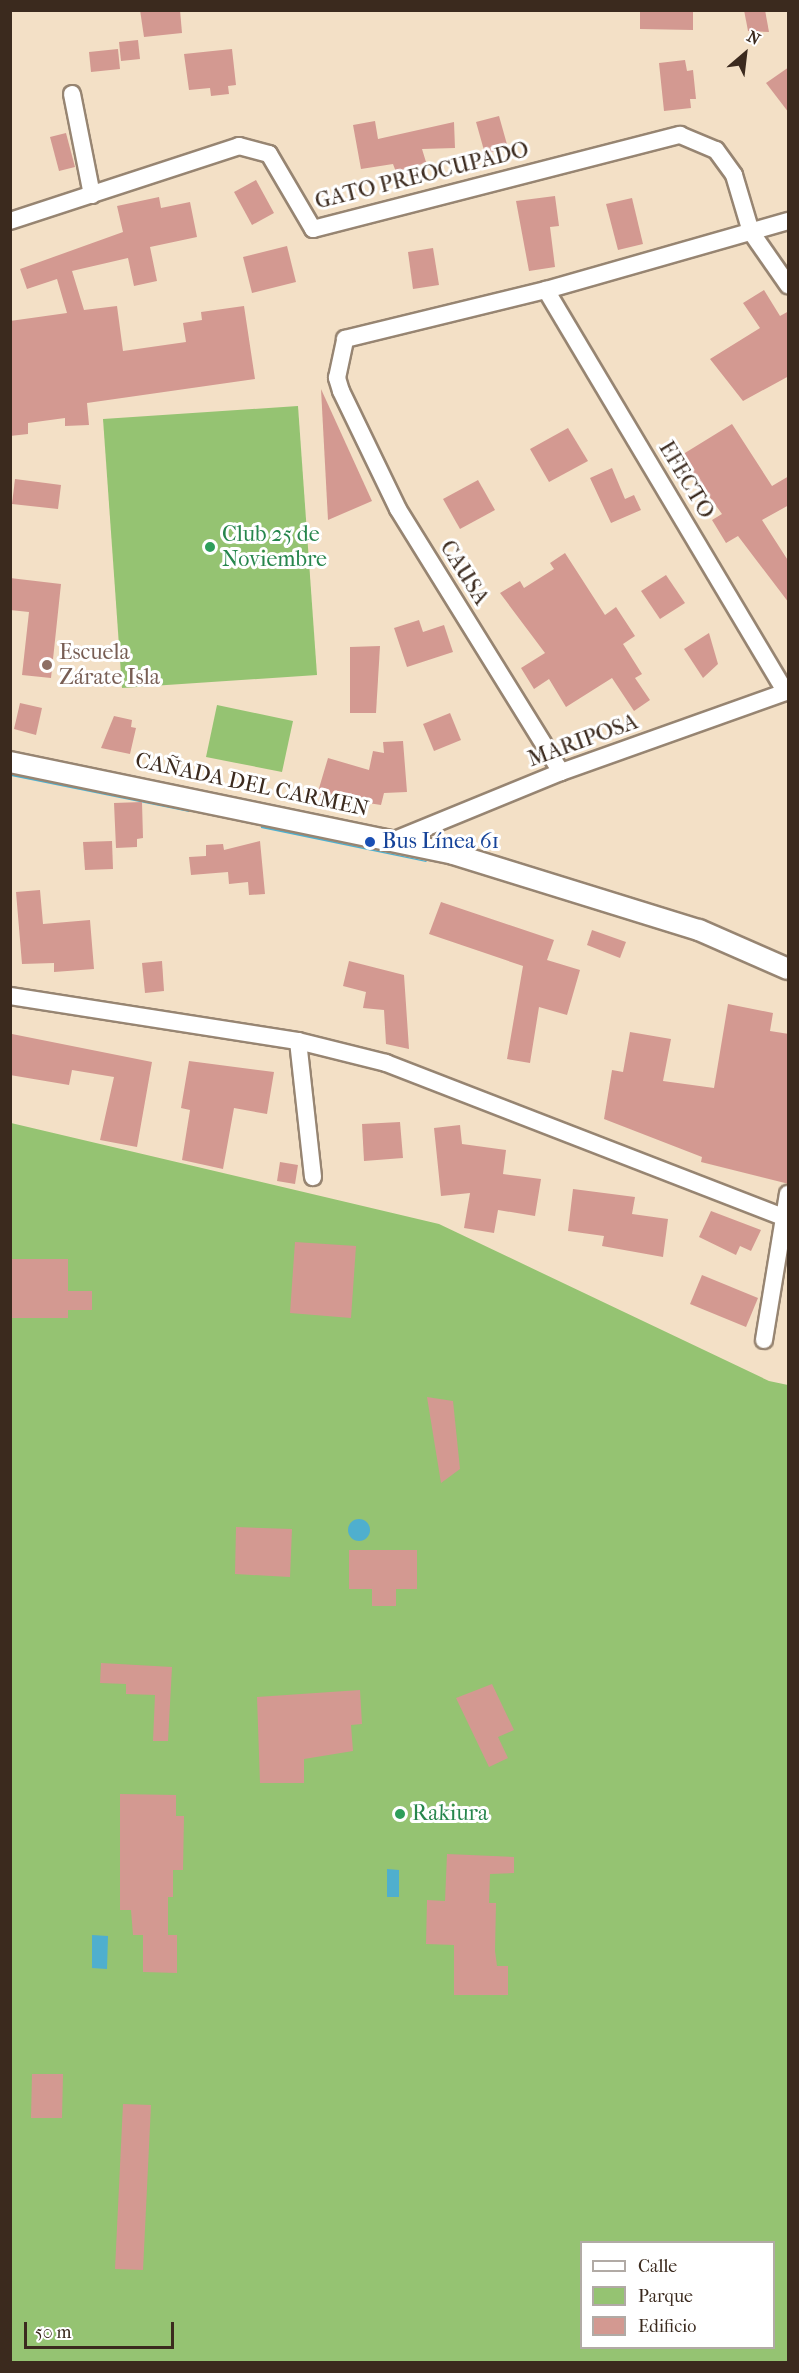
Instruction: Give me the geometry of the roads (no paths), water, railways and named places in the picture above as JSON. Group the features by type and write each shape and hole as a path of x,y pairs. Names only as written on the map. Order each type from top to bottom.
{"street":[{"path":"72,94 92,195"},
{"name":"GATO PREOCUPADO","path":"10,221 239,146 255,147 279,168 313,229 680,135 716,150 734,175 751,232"},
{"path":"546,290 789,220"},
{"path":"751,232 789,285"},
{"name":"CAUSA","path":"546,290 345,339 337,378 340,391 398,509 561,772"},
{"name":"EFECTO","path":"546,290 787,692"},
{"name":"MARIPOSA","path":"395,840 561,772 787,692"},
{"name":"CAÑADA DEL CARMEN","path":"10,762 395,840 699,930 789,969"},
{"path":"10,996 298,1041 386,1063 490,1099 786,1218"},
{"path":"298,1041 313,1177"},
{"path":"764,1340 789,1194"}],"water":[{"path":"10,774 189,811 189,812 11,776"},
{"path":"261,826 427,861 261,828"},
{"path":"355,1519 363,1519 370,1526 370,1534 363,1541 355,1541 348,1534 348,1526"},
{"path":"387,1869 399,1870 399,1897 387,1897"},
{"path":"92,1935 108,1936 107,1969 92,1968"}],"place":[{"name":"Club 25 de Noviembre","path":"210,547"},
{"name":"Escuela Zárate Isla","path":"47,665"},
{"name":"Bus Línea 61","path":"370,842"},
{"name":"Rakiura","path":"400,1814"}]}
